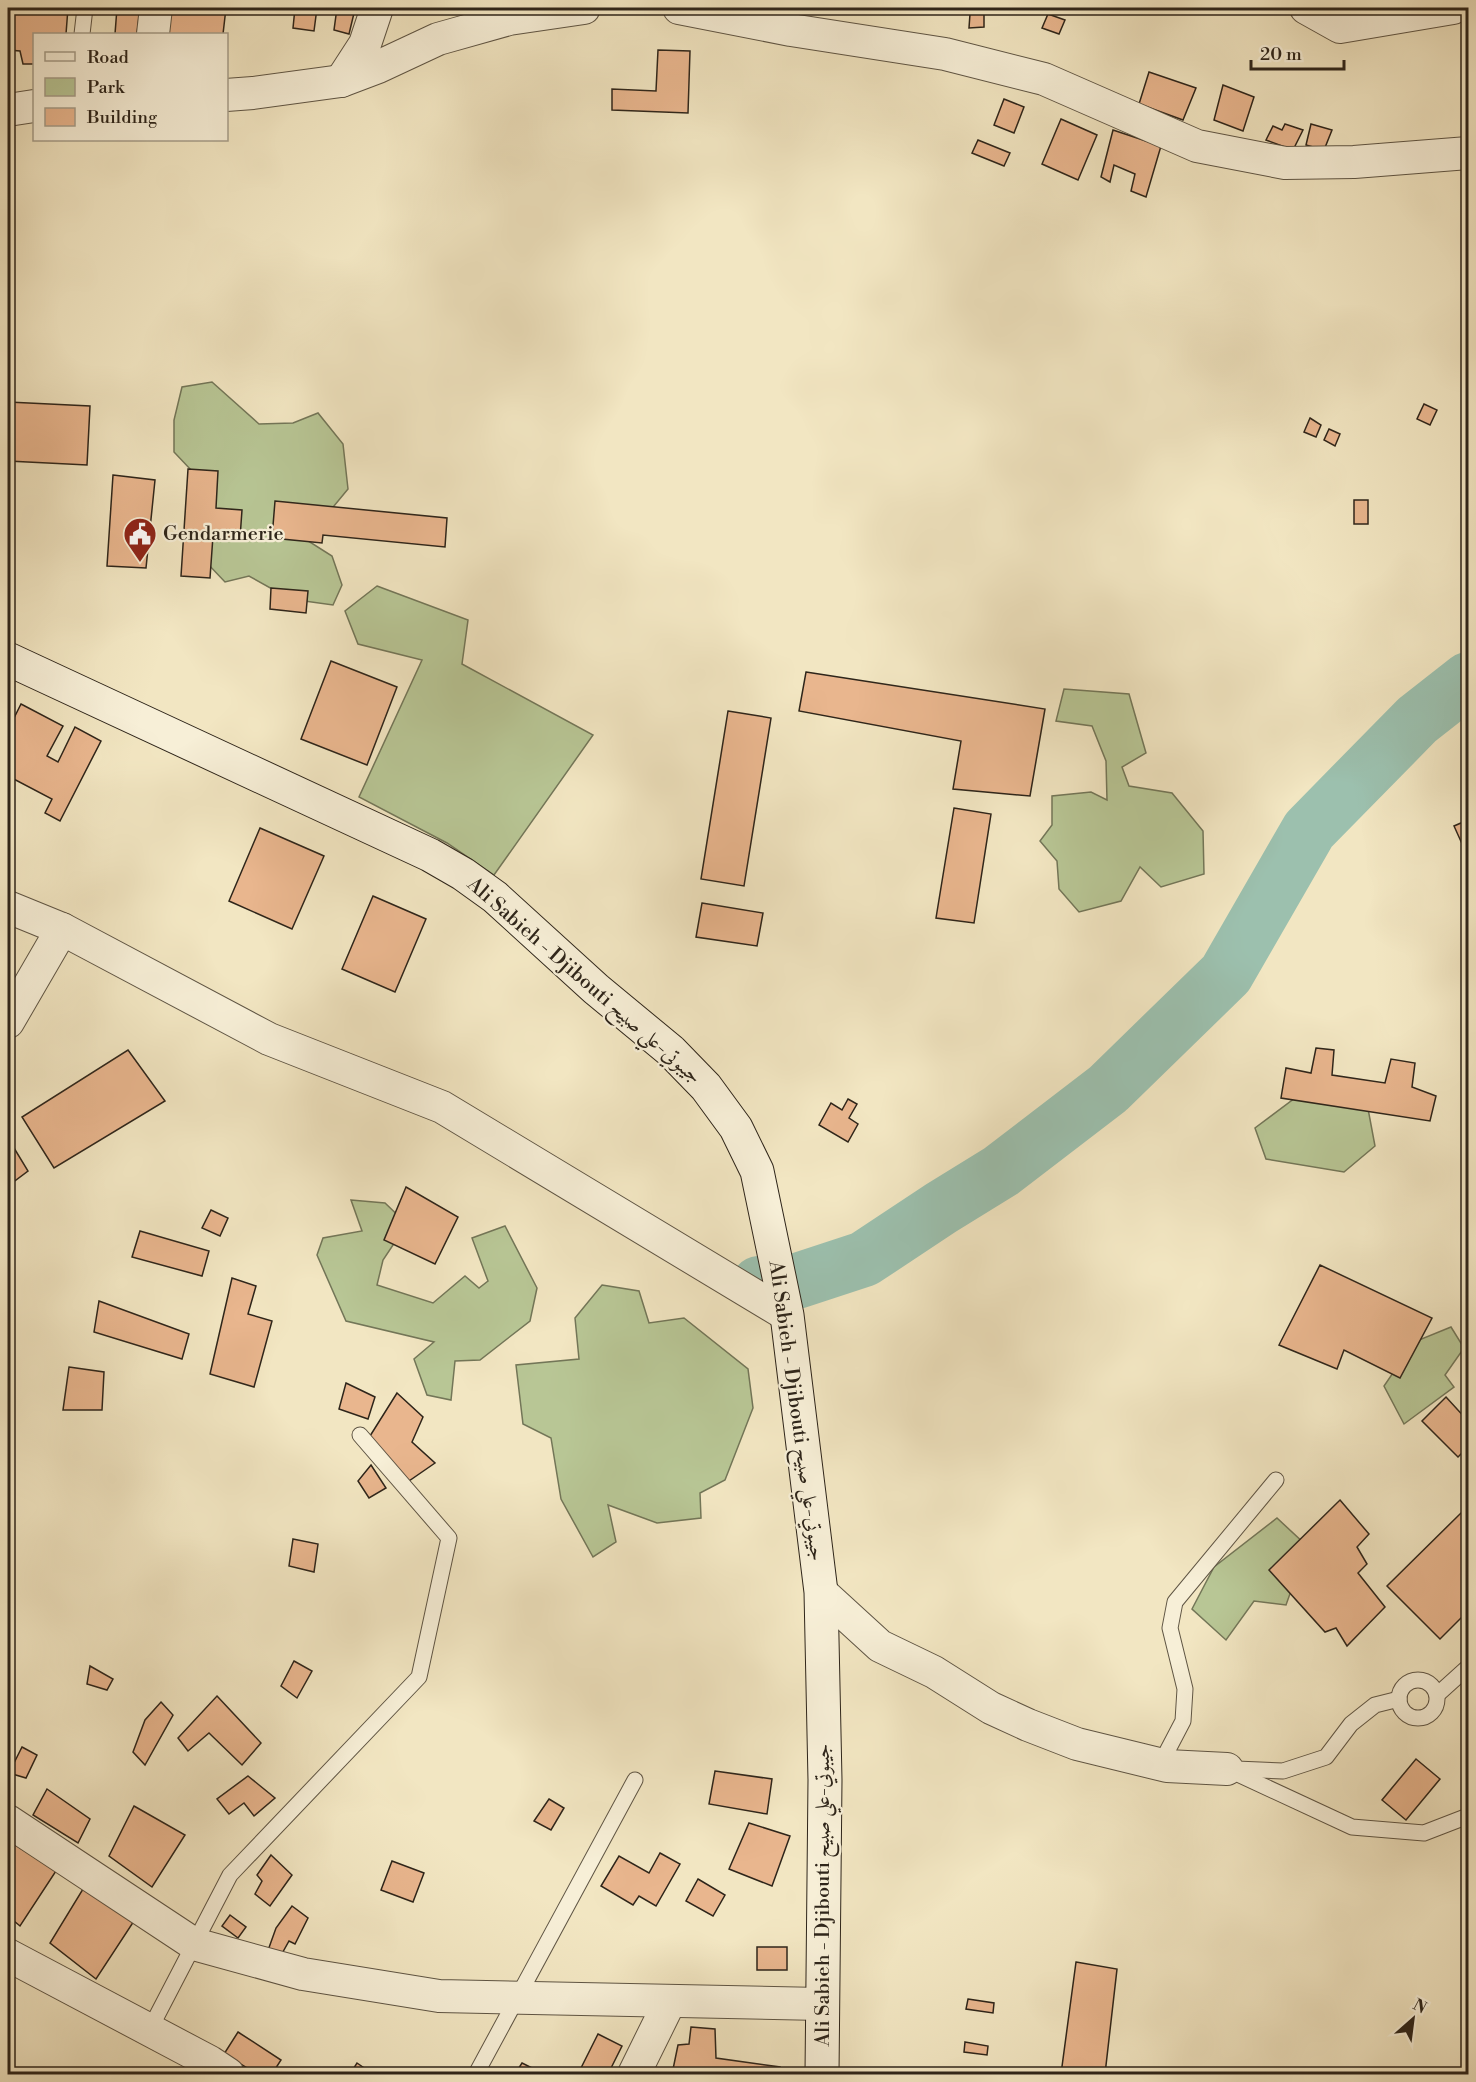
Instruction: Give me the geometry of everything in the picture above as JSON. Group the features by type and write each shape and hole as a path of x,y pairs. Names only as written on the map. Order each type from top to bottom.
{"main road":[{"name":"Ali Sabieh - Djibouti جيبوتي-علي صبيح","path":"8,659 421,850 463,874 503,904 596,989 671,1051 706,1087 736,1128 757,1171 788,1315 821,1592 825,1780 822,2074"}],"street":[{"path":"153,33 156,8"},
{"path":"341,81 366,44 378,8"},
{"path":"228,94 253,93 341,81 378,67 438,39 509,19 584,8"},
{"path":"679,8 791,30 945,54 1044,79 1197,146 1285,163 1354,162 1468,153"},
{"path":"1306,8 1340,27 1452,8"},
{"path":"8,110 33,106"},
{"path":"8,907 62,929 269,1039 442,1107 788,1315"},
{"path":"8,1022 62,929"},
{"path":"821,1592 880,1646 934,1672 991,1708 1077,1744 1160,1765 1227,1769"},
{"path":"8,1821 194,1944 303,1974 440,1996 821,2004"},
{"path":"8,1955 150,2029 228,2074"},
{"path":"634,2074 670,2001"}],"lane":[{"path":"82,33 85,8"},
{"path":"150,2029 230,1875 419,1677 449,1538 360,1435"},
{"path":"1160,1765 1183,1721 1185,1689 1170,1628 1175,1602 1276,1480"},
{"path":"1437,1695 1468,1666"},
{"path":"1418,1680 1430,1684 1437,1695 1438,1702 1431,1714 1419,1718 1407,1715 1399,1700 1402,1688 1418,1680"},
{"path":"1227,1769 1282,1771 1326,1757 1351,1724 1375,1706 1399,1700"},
{"path":"1227,1769 1352,1827 1424,1833 1468,1816"},
{"path":"476,2074 635,1780"}],"green space":[{"path":"212,382 259,424 293,423 318,413 343,444 348,489 329,512 283,525 332,556 342,585 333,605 290,599 249,576 225,582 206,562 209,489 174,452 174,420 182,387"},
{"path":"377,586 468,620 462,664 593,735 494,875 447,843 359,797 422,660 358,644 345,611"},
{"path":"1064,689 1129,694 1146,753 1122,767 1129,786 1172,793 1203,831 1204,874 1161,887 1140,867 1121,901 1079,912 1059,889 1057,861 1040,841 1052,825 1052,796 1091,792 1107,800 1106,761 1092,726 1056,721"},
{"path":"1311,1086 1366,1098 1375,1146 1344,1172 1266,1159 1255,1128"},
{"path":"351,1200 385,1203 407,1224 383,1260 377,1285 433,1303 465,1276 479,1288 488,1281 472,1238 505,1226 537,1288 530,1321 480,1360 455,1361 451,1400 427,1395 414,1359 434,1342 346,1321 317,1255 323,1238 362,1231"},
{"path":"602,1285 639,1291 649,1323 684,1318 748,1369 753,1408 725,1480 700,1493 701,1518 657,1523 608,1505 616,1542 593,1557 561,1499 551,1438 523,1424 516,1365 579,1359 575,1318"},
{"path":"1451,1327 1464,1348 1445,1375 1454,1387 1404,1424 1384,1386 1414,1342"},
{"path":"1277,1518 1307,1546 1286,1605 1254,1601 1226,1640 1192,1609 1214,1567"}],"building":[{"path":"31,8 68,8 66,33 33,33 33,64 23,64 20,51 8,50 8,29 10,29 11,11 31,12"},
{"path":"117,8 140,8 137,33 115,33"},
{"path":"168,8 226,8 223,33 165,33"},
{"path":"295,8 317,8 314,31 293,28"},
{"path":"337,8 355,9 349,34 334,30"},
{"path":"970,14 984,14 984,27 969,28"},
{"path":"1048,14 1065,20 1059,34 1042,28"},
{"path":"658,50 690,51 688,113 612,110 612,89 656,91"},
{"path":"1149,72 1196,88 1183,120 1139,104"},
{"path":"1223,85 1254,97 1243,131 1214,120"},
{"path":"1004,99 1024,107 1014,133 994,125"},
{"path":"1061,119 1097,135 1078,180 1042,164"},
{"path":"1285,124 1303,130 1293,150 1266,140 1273,126 1282,130"},
{"path":"1311,124 1332,130 1324,150 1306,145"},
{"path":"1113,130 1161,146 1146,197 1131,191 1135,174 1114,165 1110,182 1101,177"},
{"path":"978,140 1010,153 1004,166 972,153"},
{"path":"8,402 90,406 87,465 8,461"},
{"path":"1424,404 1437,410 1430,425 1417,419"},
{"path":"1310,418 1321,425 1316,437 1304,432"},
{"path":"1329,429 1340,434 1335,446 1324,440"},
{"path":"188,469 218,471 216,508 242,510 240,538 213,536 210,578 181,576"},
{"path":"113,475 155,480 146,568 107,566"},
{"path":"1354,500 1368,500 1368,524 1354,524"},
{"path":"275,501 447,518 445,547 323,535 322,543 272,538"},
{"path":"271,588 308,591 306,613 270,609"},
{"path":"331,661 397,687 367,765 301,739"},
{"path":"806,672 1045,709 1030,796 953,789 961,741 799,711"},
{"path":"21,704 63,726 47,756 58,762 75,727 101,741 60,821 45,813 52,799 8,776 8,730"},
{"path":"728,711 771,718 744,886 701,879"},
{"path":"954,808 991,814 974,923 936,918"},
{"path":"1468,820 1468,857 1454,826"},
{"path":"260,828 324,856 292,929 229,901"},
{"path":"373,896 426,919 395,992 342,969"},
{"path":"702,903 763,913 757,946 696,937"},
{"path":"1316,1048 1334,1050 1332,1075 1385,1083 1391,1059 1415,1063 1412,1087 1436,1096 1430,1121 1281,1098 1286,1068 1311,1073"},
{"path":"128,1050 165,1101 54,1168 22,1117"},
{"path":"848,1099 857,1104 849,1118 858,1124 848,1142 819,1125 831,1103 842,1110"},
{"path":"8,1138 28,1171 8,1186"},
{"path":"406,1187 458,1217 435,1264 384,1240"},
{"path":"211,1210 228,1218 220,1236 202,1228"},
{"path":"140,1231 209,1251 202,1276 132,1257"},
{"path":"1320,1265 1432,1318 1400,1378 1344,1350 1337,1369 1279,1345"},
{"path":"232,1278 256,1286 248,1314 272,1321 254,1387 210,1374"},
{"path":"99,1301 189,1334 182,1359 94,1332"},
{"path":"69,1367 104,1372 102,1410 63,1410"},
{"path":"346,1383 375,1397 368,1419 339,1409"},
{"path":"397,1393 423,1417 412,1442 435,1463 406,1483 370,1436"},
{"path":"1446,1397 1468,1421 1468,1447 1458,1457 1422,1421"},
{"path":"371,1465 386,1488 369,1498 358,1481"},
{"path":"1340,1500 1369,1534 1357,1547 1367,1564 1358,1573 1385,1607 1347,1646 1336,1628 1325,1632 1269,1570"},
{"path":"1462,1512 1468,1519 1468,1611 1440,1639 1387,1586"},
{"path":"293,1539 318,1544 314,1572 289,1566"},
{"path":"294,1661 312,1671 297,1698 281,1686"},
{"path":"90,1666 113,1679 107,1690 87,1684"},
{"path":"217,1696 261,1743 242,1765 209,1733 188,1751 178,1738"},
{"path":"161,1702 173,1715 145,1765 133,1752 145,1720"},
{"path":"22,1747 37,1755 26,1778 9,1773"},
{"path":"1416,1759 1440,1779 1406,1820 1382,1800"},
{"path":"715,1771 772,1779 767,1814 709,1804"},
{"path":"248,1776 275,1798 254,1816 244,1803 229,1814 217,1799"},
{"path":"47,1789 90,1819 78,1843 33,1815"},
{"path":"549,1799 564,1808 551,1830 534,1821"},
{"path":"134,1806 185,1835 152,1887 109,1856"},
{"path":"749,1823 790,1836 772,1886 729,1869"},
{"path":"8,1840 56,1871 20,1926 8,1916"},
{"path":"660,1853 680,1864 656,1906 639,1896 633,1905 601,1886 619,1856 649,1873"},
{"path":"271,1855 292,1875 270,1906 255,1894 262,1881 257,1875"},
{"path":"392,1861 424,1873 413,1902 381,1890"},
{"path":"698,1879 725,1895 713,1916 686,1901"},
{"path":"83,1889 134,1921 96,1979 50,1943"},
{"path":"292,1906 308,1918 295,1944 289,1941 279,1959 266,1956 276,1928"},
{"path":"230,1915 246,1927 238,1938 222,1926"},
{"path":"757,1947 787,1947 787,1970 757,1970"},
{"path":"1076,1962 1117,1969 1105,2074 1061,2074"},
{"path":"968,1999 994,2003 993,2013 966,2009"},
{"path":"691,2027 715,2029 716,2058 780,2067 779,2074 672,2074 678,2045 689,2044"},
{"path":"238,2032 281,2060 272,2074 257,2074 224,2054"},
{"path":"598,2034 622,2046 608,2074 578,2074"},
{"path":"965,2042 988,2046 987,2055 964,2052"},
{"path":"357,2063 373,2074 350,2074"},
{"path":"522,2063 544,2074 515,2074"}],"waterway":[{"path":"759,1284 797,1281 864,1259 1001,1171 1108,1089 1226,974 1309,830 1417,720 1468,680"}],"place":[{"name":"Gendarmerie","path":"140,563"}]}
